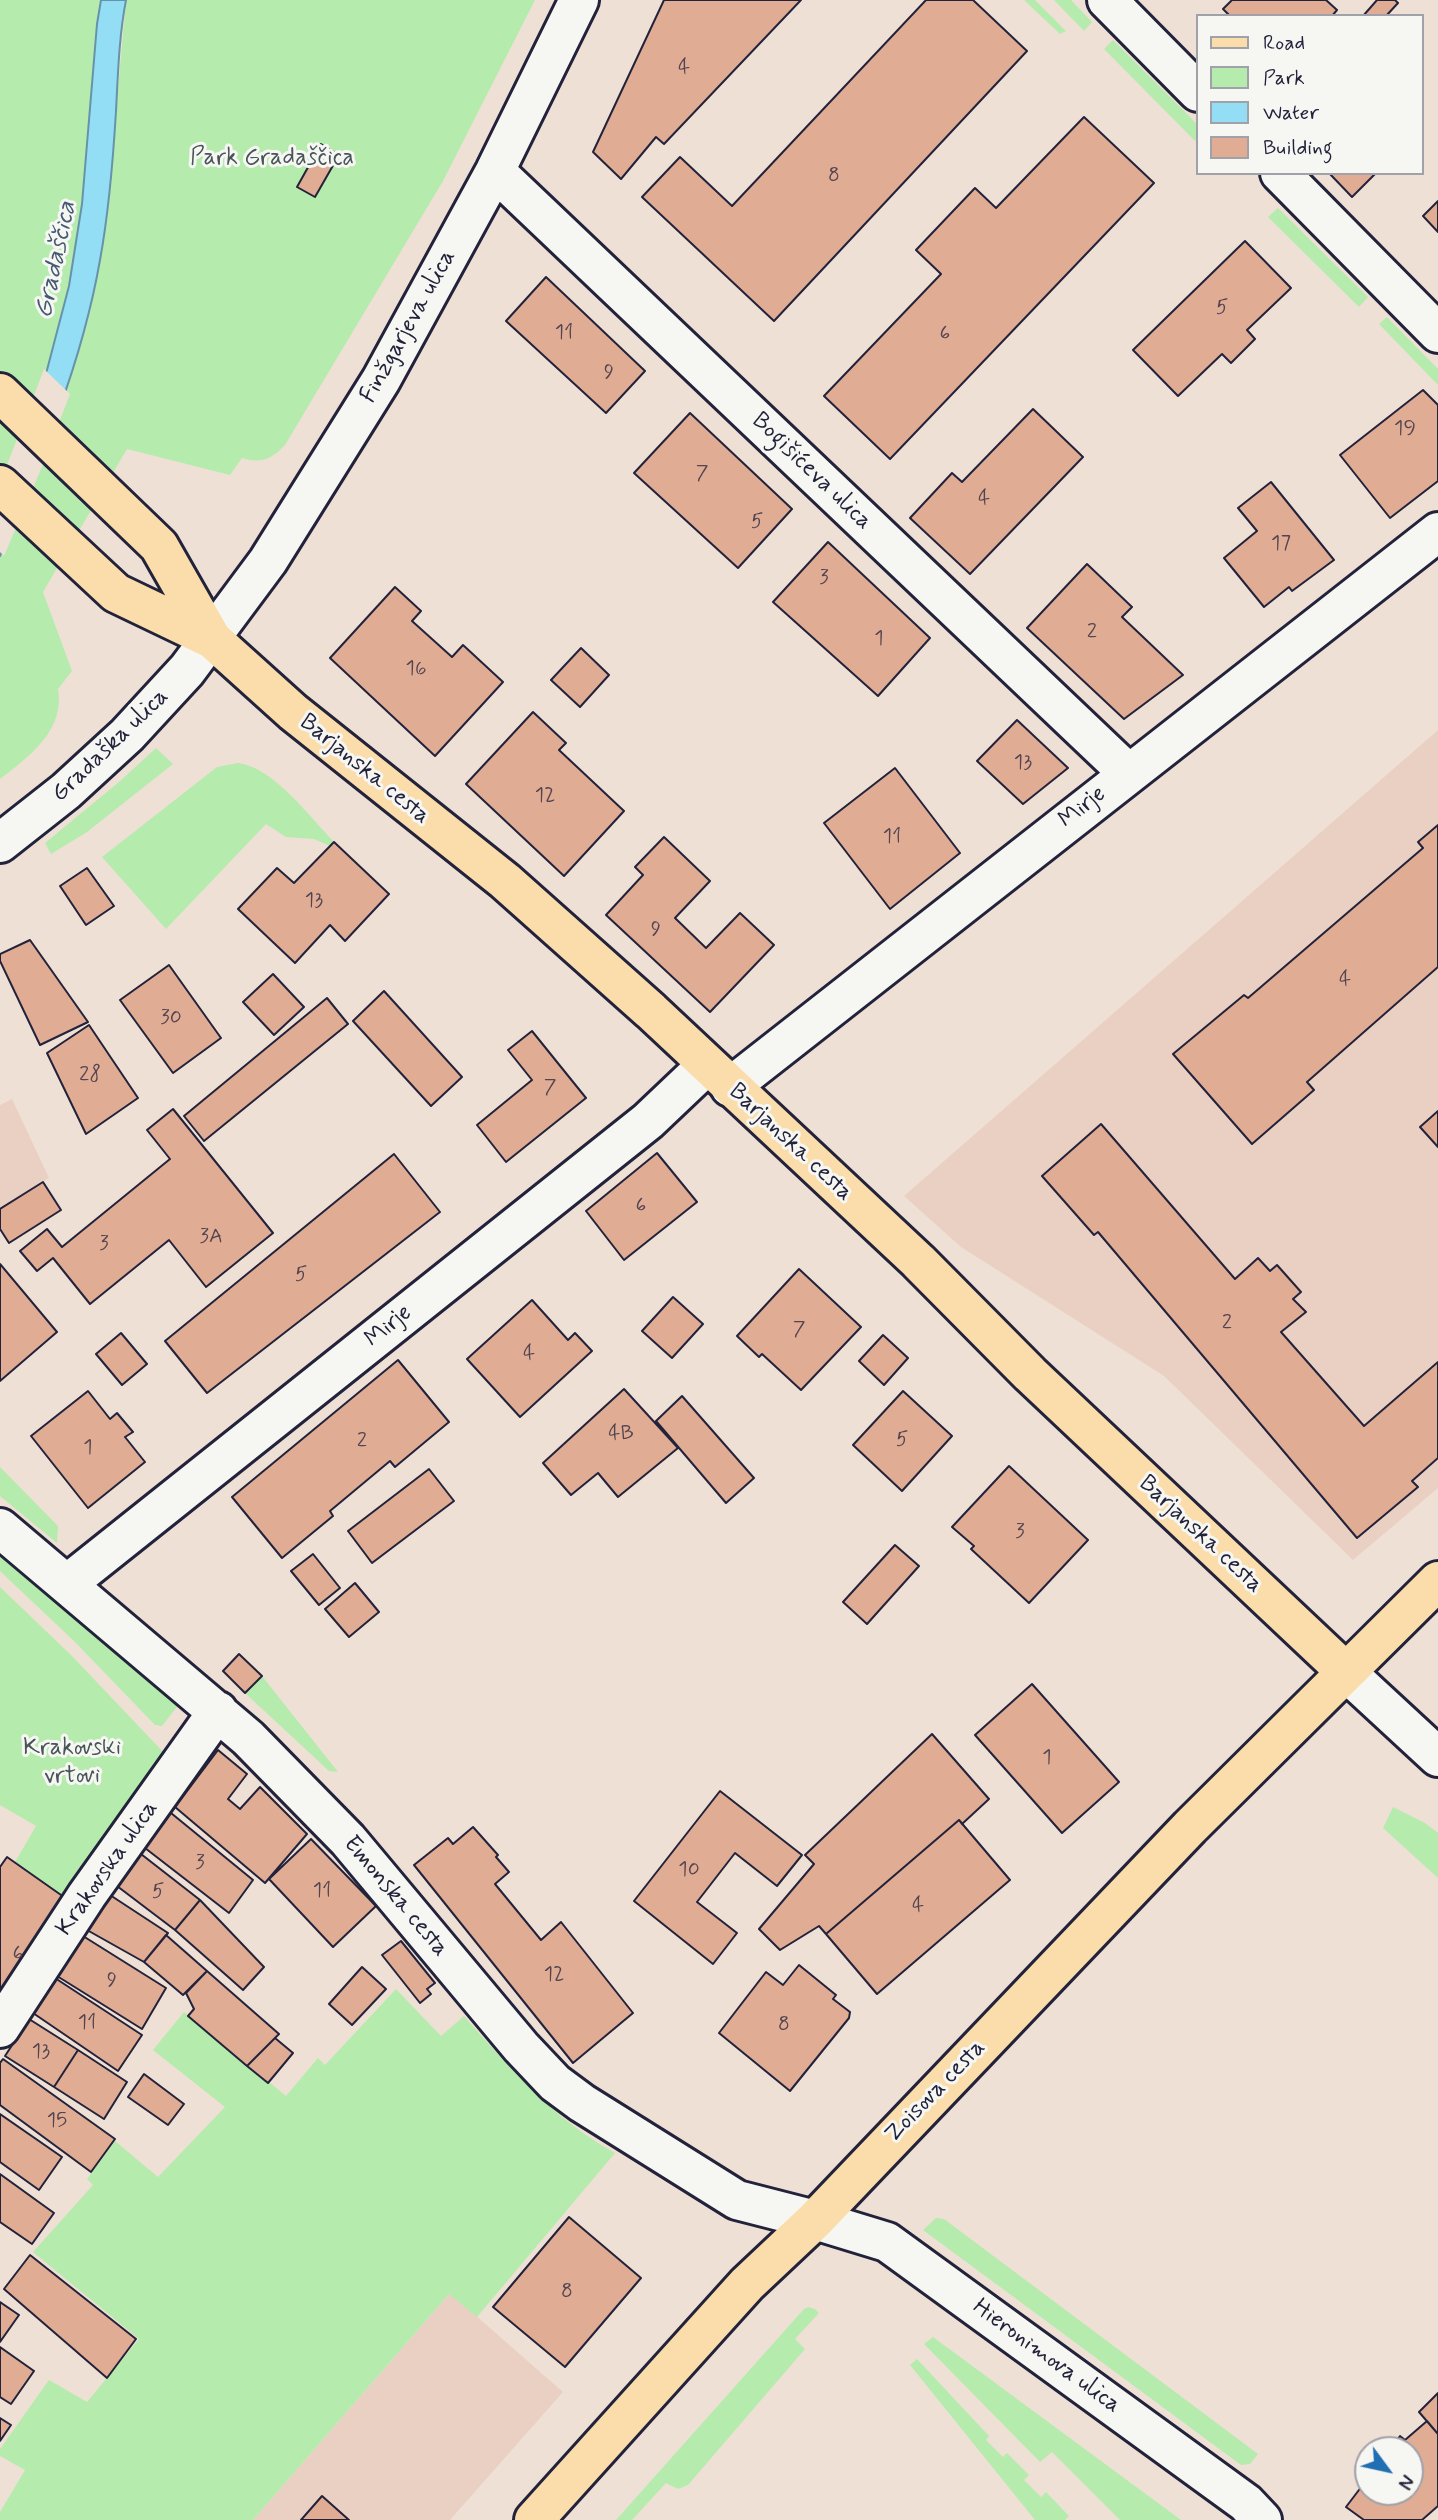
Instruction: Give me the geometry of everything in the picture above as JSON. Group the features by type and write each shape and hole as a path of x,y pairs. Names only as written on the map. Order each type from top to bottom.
{"main road":[{"name":"Barjanska cesta","path":"0,393 159,546 212,639"},
{"name":"Barjanska cesta","path":"0,485 116,593 212,639 293,712 505,881 651,1011 918,1261 1030,1374 1346,1672"},
{"name":"Zoisova cesta","path":"534,2520 747,2284 815,2220 1190,1827 1438,1581"}],"street":[{"name":"Finžgarjeva ulica","path":"212,639 268,561 382,380 495,171 579,0"},
{"path":"1107,0 1196,90"},
{"name":"Bogišićeva ulica","path":"495,171 1128,773"},
{"path":"1282,175 1438,333"},
{"name":"Mirje","path":"67,1584 648,1121 719,1076 1128,773 1438,532"},
{"name":"Gradaška ulica","path":"0,843 66,791 127,734 212,639"},
{"name":"Emonska cesta","path":"0,1528 248,1738 348,1840 521,2047 555,2082 582,2104 737,2200 815,2220"},
{"path":"1346,1672 1438,1757"},
{"name":"Krakovska ulica","path":"0,2028 88,1895 218,1711"},
{"name":"Hieronimova ulica","path":"815,2220 887,2242 1246,2503 1262,2520"}],"shaded area":[{"path":"1438,730 1438,1488 1353,1560 1164,1376 961,1247 904,1196"},
{"path":"12,1099 49,1178 0,1209 0,1105"},
{"path":"450,2293 563,2392 450,2520 253,2520"}],"green space":[{"path":"0,0 101,0 82,204 69,286 47,370 0,492"},
{"name":"Park Gradaščica","path":"126,0 535,0 443,181 285,445 266,459 242,458 230,475 127,449 43,592 72,671 58,689 56,717 43,741 0,779 0,556 41,461 67,390 90,313 106,224"},
{"path":"1024,0 1035,0 1066,31 1060,34"},
{"path":"1054,0 1071,0 1092,22 1084,31"},
{"path":"1113,40 1196,123 1195,141 1104,49"},
{"path":"1278,208 1368,297 1359,307 1268,217"},
{"path":"1387,317 1438,369 1438,385 1379,324"},
{"path":"156,748 173,764 87,832 51,854 45,843"},
{"path":"238,763 251,766 277,783 334,842 330,846 314,839 286,837 266,824 166,929 102,857 217,767"},
{"path":"0,1467 58,1526 57,1543 0,1496"},
{"path":"0,1546 180,1703 162,1726 155,1725 75,1642 0,1571"},
{"name":"Krakovski vrtovi","path":"0,1587 71,1655 167,1756 71,1902 15,1862 36,1826 0,1805"},
{"path":"262,1676 338,1772 329,1771 245,1693"},
{"path":"1393,1807 1425,1823 1438,1833 1438,1878 1383,1828"},
{"path":"396,1989 441,2036 464,2016 552,2108 615,2153 477,2317 449,2294 253,2520 0,2520 0,2512 25,2470 0,2456 0,2449 49,2380 87,2402 139,2339 33,2252 93,2185 87,2179 115,2141 158,2177 225,2107 153,2050 184,2012 286,2096 318,2058 325,2065"},
{"path":"936,2218 944,2219 1258,2454 1250,2464 1241,2465 923,2230"},
{"path":"808,2307 819,2313 795,2339 805,2349 688,2485 678,2489 666,2483 632,2520 616,2520 803,2310"},
{"path":"933,2337 1181,2520 1120,2520 1052,2452 1040,2462 924,2344"},
{"path":"917,2359 989,2436 986,2440 1003,2457 1007,2453 1029,2475 1024,2480 1041,2497 1046,2492 1069,2516 1065,2520 1035,2520 910,2365"}],"water":[{"path":"101,0 126,0 120,41 110,186 100,260 83,337 59,411 0,556 0,492 47,370 69,286 82,204"}],"pier":[{"path":"44,369 70,394 4,556 0,552 0,483"}],"building":[{"path":"664,0 801,0 664,144 656,137 621,179 593,152"},
{"path":"926,0 973,0 1027,51 774,321 642,197 680,157 732,206"},
{"path":"1232,0 1326,0 1337,10 1334,14 1228,14 1223,9"},
{"path":"1377,0 1395,0 1398,3 1388,14 1365,14"},
{"path":"1084,117 1154,183 890,459 824,396 941,274 916,250 975,188 996,208"},
{"path":"321,144 339,155 315,197 297,187"},
{"path":"1331,175 1374,175 1352,197"},
{"path":"1438,201 1438,232 1423,216"},
{"path":"1245,241 1291,288 1247,330 1255,339 1231,363 1222,354 1178,396 1133,350"},
{"path":"546,277 645,371 606,413 506,321"},
{"path":"1423,390 1438,405 1438,481 1390,518 1340,455"},
{"path":"1033,409 1083,457 970,574 910,518 952,473 962,482"},
{"path":"690,413 792,509 738,568 634,473"},
{"path":"1271,482 1334,560 1292,591 1289,587 1264,607 1224,558 1257,531 1238,508"},
{"path":"828,542 930,638 878,696 773,602"},
{"path":"1087,564 1132,607 1122,617 1183,675 1124,719 1027,628"},
{"path":"395,587 421,611 412,621 452,657 463,645 503,682 435,756 330,658"},
{"path":"581,648 609,675 580,707 551,680"},
{"path":"533,712 566,743 559,750 624,811 564,876 466,784"},
{"path":"1017,720 1068,768 1023,804 977,761"},
{"path":"895,768 960,853 890,909 824,823"},
{"path":"1438,825 1438,967 1307,1082 1314,1090 1252,1144 1173,1054 1244,995 1248,998 1423,848 1418,842"},
{"path":"664,837 710,881 675,918 706,948 740,913 774,945 710,1012 606,915 643,875 635,867"},
{"path":"334,842 389,894 345,941 330,925 295,963 238,909 277,868 294,883"},
{"path":"87,868 114,906 86,925 60,886"},
{"path":"30,940 88,1022 40,1045 0,961 0,954"},
{"path":"169,965 221,1038 173,1073 120,1000"},
{"path":"273,974 304,1007 274,1035 243,1002"},
{"path":"384,991 462,1077 431,1106 353,1021"},
{"path":"327,998 348,1024 204,1141 184,1116"},
{"path":"89,1025 138,1098 86,1134 47,1053"},
{"path":"532,1031 586,1098 506,1162 477,1125 532,1080 508,1050"},
{"path":"173,1109 273,1233 206,1287 169,1240 90,1304 53,1258 37,1271 20,1251 47,1229 62,1247 170,1159 147,1130"},
{"path":"1438,1111 1438,1147 1420,1127"},
{"path":"1101,1124 1235,1279 1258,1258 1270,1271 1277,1265 1301,1292 1293,1299 1306,1312 1281,1332 1364,1426 1438,1362 1438,1458 1412,1481 1418,1487 1357,1538 1098,1232 1094,1235 1042,1176"},
{"path":"657,1153 697,1202 624,1260 586,1211"},
{"path":"394,1154 440,1212 207,1393 165,1341"},
{"path":"43,1182 61,1210 9,1243 0,1229 0,1209"},
{"path":"0,1264 57,1332 0,1381"},
{"path":"799,1269 861,1327 801,1390 762,1354 759,1357 737,1336"},
{"path":"673,1297 703,1324 672,1358 642,1331"},
{"path":"532,1300 568,1340 575,1333 592,1351 520,1417 467,1359"},
{"path":"121,1333 147,1364 122,1385 96,1354"},
{"path":"883,1335 908,1358 884,1385 859,1361"},
{"path":"398,1360 449,1422 395,1467 390,1461 330,1511 333,1516 282,1558 232,1497"},
{"path":"624,1389 678,1448 618,1497 598,1473 571,1495 543,1463"},
{"path":"88,1391 110,1419 117,1413 133,1432 125,1437 145,1462 88,1508 31,1436"},
{"path":"903,1391 952,1436 902,1491 853,1445"},
{"path":"682,1396 754,1478 726,1503 656,1421"},
{"path":"1009,1466 1088,1540 1029,1603 971,1549 974,1546 952,1527"},
{"path":"429,1469 454,1501 372,1563 348,1531"},
{"path":"895,1545 919,1566 867,1624 843,1602"},
{"path":"313,1554 340,1588 319,1605 291,1571"},
{"path":"355,1583 379,1612 349,1637 325,1609"},
{"path":"239,1654 262,1676 245,1693 223,1671"},
{"path":"1032,1684 1119,1782 1062,1833 975,1735"},
{"path":"932,1734 989,1799 962,1824 959,1820 826,1934 819,1926 780,1950 759,1929 814,1864 805,1855"},
{"path":"218,1750 247,1774 228,1799 240,1809 260,1787 307,1834 265,1883 175,1807"},
{"path":"720,1791 802,1855 777,1886 735,1853 697,1902 737,1933 713,1964 634,1901"},
{"path":"171,1813 253,1880 229,1913 145,1848"},
{"path":"959,1820 1010,1880 877,1994 826,1934"},
{"path":"473,1827 509,1872 495,1884 541,1940 561,1922 633,2013 573,2063 414,1865 448,1838 453,1844"},
{"path":"311,1839 376,1906 333,1947 269,1879"},
{"path":"141,1854 200,1900 175,1930 117,1886"},
{"path":"7,1857 71,1902 0,2009 0,1867"},
{"path":"110,1895 168,1933 144,1962 87,1930"},
{"path":"200,1900 264,1967 243,1990 175,1930"},
{"path":"166,1935 207,1971 183,1995 144,1962"},
{"path":"83,1936 166,1988 142,2029 57,1976"},
{"path":"401,1941 435,1983 427,1989 431,1994 420,2003 382,1955"},
{"path":"799,1965 836,1995 833,1999 850,2012 849,2018 790,2091 719,2033 766,1972 783,1985"},
{"path":"362,1967 386,1989 352,2025 329,2004"},
{"path":"207,1971 279,2034 247,2066 188,2016 194,2009 186,1993"},
{"path":"55,1978 142,2035 118,2071 33,2013"},
{"path":"29,2019 78,2050 54,2087 5,2056"},
{"path":"275,2038 293,2053 268,2083 247,2066"},
{"path":"78,2050 127,2082 104,2119 54,2087"},
{"path":"3,2059 115,2139 91,2172 0,2105 0,2063"},
{"path":"144,2074 184,2104 168,2125 128,2097"},
{"path":"0,2114 62,2157 39,2190 0,2162"},
{"path":"0,2174 54,2213 32,2244 0,2222"},
{"path":"569,2217 641,2278 565,2367 493,2307"},
{"path":"30,2255 136,2339 107,2378 4,2289"},
{"path":"0,2302 19,2315 0,2342"},
{"path":"0,2347 34,2371 11,2404 0,2397"},
{"path":"1438,2393 1438,2434 1419,2412"},
{"path":"0,2418 11,2425 0,2441"},
{"path":"1427,2421 1438,2434 1438,2506 1422,2520 1364,2520 1346,2507 1354,2496 1354,2506 1424,2506 1424,2436 1410,2436"},
{"path":"322,2496 349,2520 301,2520"}],"water label":[{"name":"Gradaščica","path":"57,260"}]}
